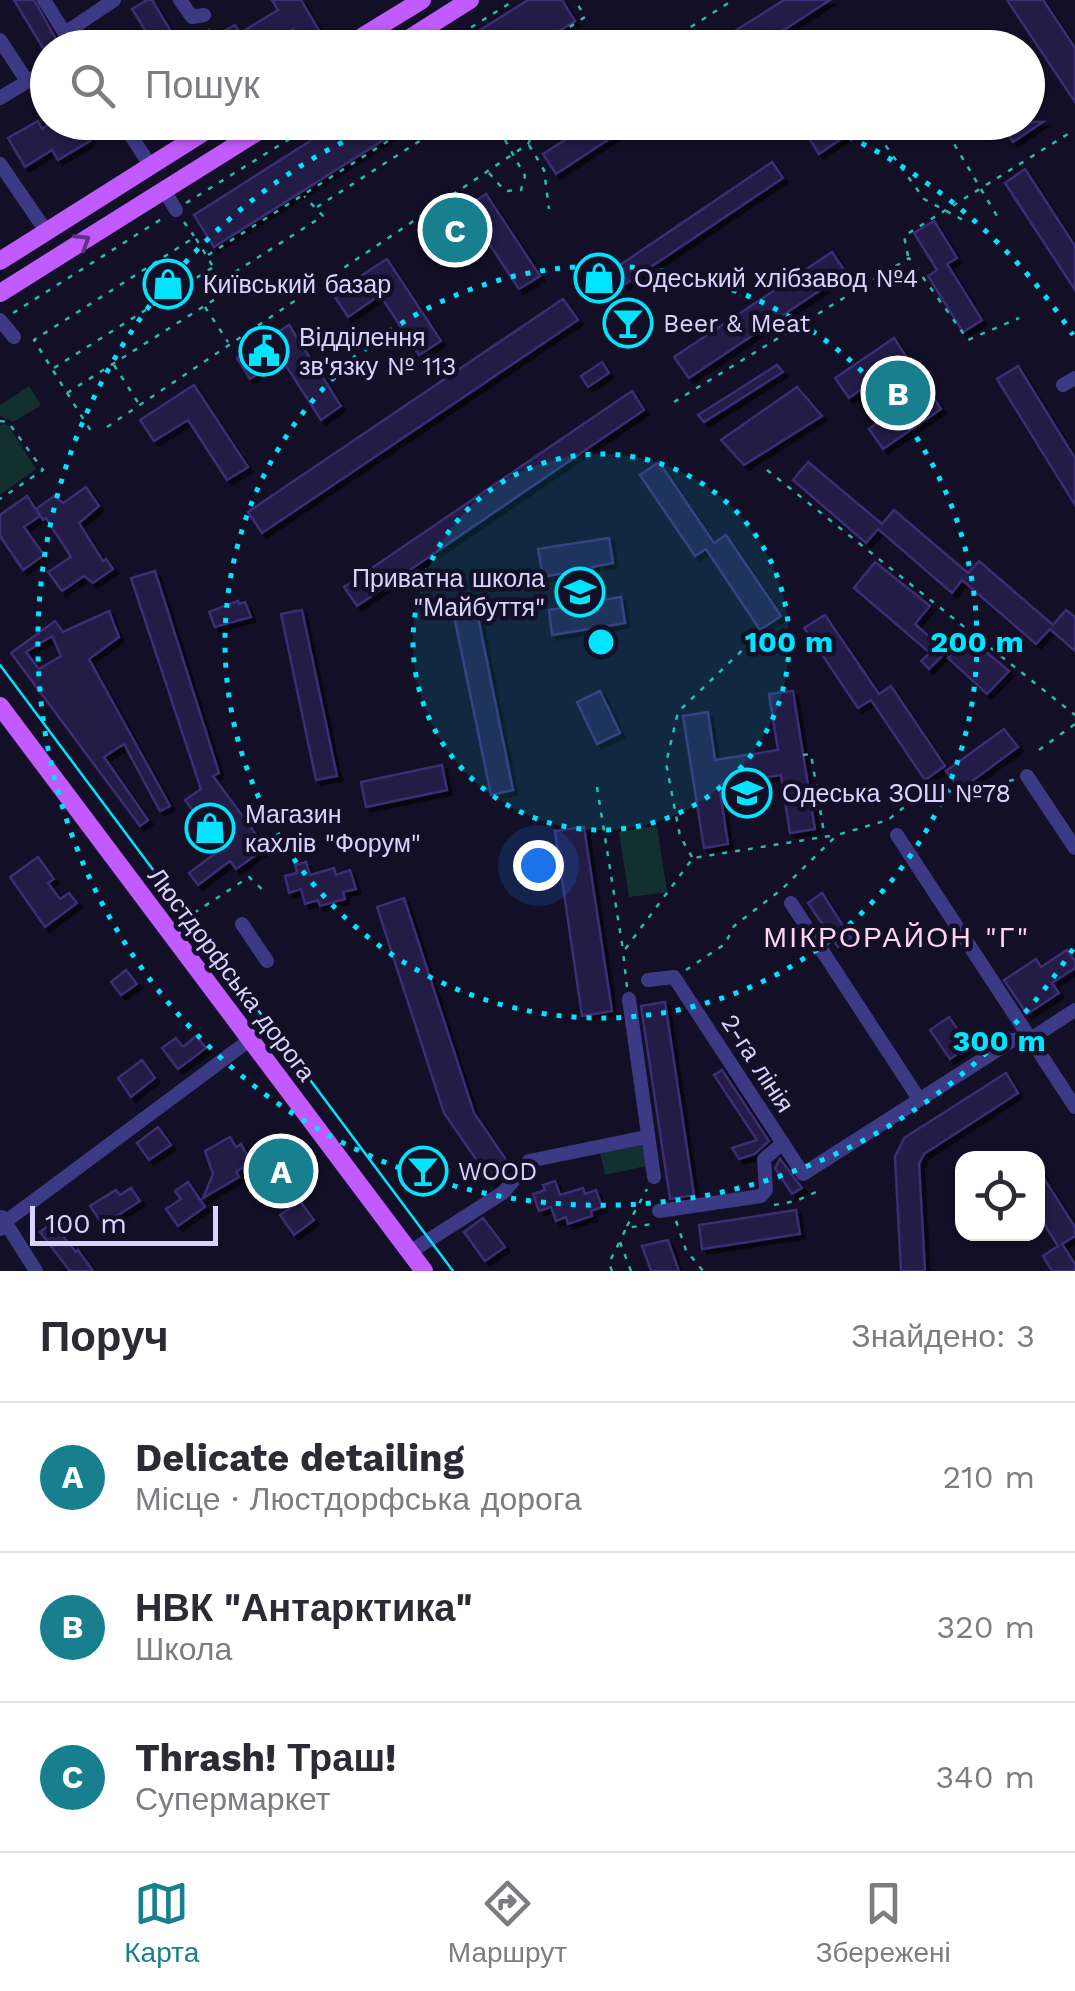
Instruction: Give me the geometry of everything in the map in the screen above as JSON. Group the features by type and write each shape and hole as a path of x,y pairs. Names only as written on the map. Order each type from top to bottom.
{"main road":[{"path":"373,30 422,0"},
{"path":"422,30 470,0"},
{"path":"0,260 191,140"},
{"path":"0,293 243,140"},
{"name":"Люстдорфська дорога","path":"0,706 424,1271"}],"street":[{"path":"44,0 63,30"},
{"path":"69,30 114,0"},
{"path":"180,0 192,17 204,15"},
{"path":"0,40 28,81 0,98"},
{"path":"134,140 150,165"},
{"path":"0,164 46,231"},
{"path":"164,190 176,210"},
{"path":"1,320 14,337"},
{"path":"1027,776 1075,848"},
{"path":"897,835 1075,1107"},
{"path":"791,904 919,1099 1014,1040 1032,1038 1075,1010"},
{"path":"242,924 268,961"},
{"path":"648,980 674,976"},
{"name":"2-га лінія","path":"674,976 804,1174 919,1099"},
{"path":"629,1000 654,1177"},
{"path":"36,1271 2,1222 250,1039"},
{"path":"410,1252 504,1192 529,1161 646,1137"},
{"path":"659,1217 761,1196 766,1190 764,1159 783,1143"}],"path":[{"path":"466,30 515,0"},
{"path":"566,30 586,17 574,0"},
{"path":"686,30 733,0"},
{"path":"1019,318 968,340 909,258 904,236 1068,134"},
{"path":"1,320 288,140"},
{"path":"206,256 389,140"},
{"path":"303,194 312,208 317,207 421,140"},
{"path":"488,172 505,191 521,190 525,176 505,140"},
{"path":"107,427 530,140"},
{"path":"881,140 924,199 963,220"},
{"path":"952,140 997,216"},
{"path":"528,144 544,170 549,209"},
{"path":"222,280 323,216 317,207"},
{"path":"67,392 228,290 176,210"},
{"path":"94,436 34,340 195,237"},
{"path":"674,402 909,258"},
{"path":"52,369 213,267"},
{"path":"204,306 229,344"},
{"path":"113,364 140,405"},
{"path":"0,421 8,422 43,470 0,499"},
{"path":"767,470 1075,715"},
{"path":"693,858 680,836 666,763 678,712 755,638"},
{"path":"1039,750 1075,724"},
{"path":"803,755 811,754 824,836"},
{"path":"623,952 693,858 837,835 888,820 934,790 970,793 1027,776"},
{"path":"598,787 629,1000"},
{"path":"674,976 725,944 734,926 782,889 837,835"},
{"path":"194,913 249,877 265,892"},
{"path":"612,1271 609,1263 654,1177"},
{"path":"762,1206 796,1201 816,1192"},
{"path":"626,1228 659,1217"},
{"path":"676,1220 686,1250 703,1271"},
{"path":"620,1242 631,1271"}],"green space":[{"path":"29,386 41,405 13,422 0,416 0,405"},
{"path":"4,424 36,469 0,495 0,425"},
{"path":"657,826 667,892 629,897 619,832"},
{"path":"642,1143 646,1166 605,1175 600,1152"}],"building":[{"path":"14,0 34,0 51,30 32,30"},
{"path":"152,0 170,30 145,30 132,9"},
{"path":"272,0 301,0 319,30 245,30 278,10"},
{"path":"528,0 562,0 575,21 561,30 480,30"},
{"path":"784,0 830,0 784,30 736,30"},
{"path":"1007,0 1043,0 1075,48 1075,102 1045,57 1045,30 1027,30"},
{"path":"30,126 30,140 90,141 58,160 52,150 25,167 8,138"},
{"path":"312,140 383,140 214,247 194,215"},
{"path":"564,140 608,140 556,174 543,154"},
{"path":"810,140 840,140 819,154"},
{"path":"772,162 783,178 624,285 614,269"},
{"path":"1025,169 1075,246 1075,290 1005,183"},
{"path":"486,194 540,276 519,289 480,230 448,251 433,229"},
{"path":"934,221 957,258 947,264 982,320 963,332 928,276 937,270 914,233"},
{"path":"832,252 846,273 689,378 674,357"},
{"path":"387,259 441,341 419,355 380,295 348,317 333,294"},
{"path":"563,299 578,320 262,533 248,512"},
{"path":"289,325 341,406 321,420 281,358 250,379 237,358"},
{"path":"894,338 907,358 888,371 909,401 928,389 941,409 883,449 869,429 897,409 876,379 849,398 835,378"},
{"path":"602,362 609,373 588,387 581,376"},
{"path":"777,365 783,372 704,422 698,415"},
{"path":"1018,366 1075,458 1075,505 997,379"},
{"path":"194,385 248,467 227,480 188,420 154,441 140,420"},
{"path":"797,387 822,416 744,465 721,440"},
{"path":"632,391 644,410 357,606 344,587"},
{"path":"659,462 714,543 726,535 781,616 760,630 706,549 695,556 640,475"},
{"path":"808,462 882,524 894,510 968,573 979,561 1053,625 1066,610 1075,617 1075,651 1050,629 1036,644 962,580 952,593 878,529 866,543 793,480"},
{"path":"86,487 99,506 79,523 103,561 106,559 113,569 93,583 84,576 62,591 48,572 71,557 36,509 54,496 63,503"},
{"path":"27,496 40,516 24,527 44,555 23,570 0,536 0,515"},
{"path":"609,538 613,563 592,567 597,601 621,597 625,623 552,635 549,610 574,606 569,572 543,577 538,549"},
{"path":"875,562 930,606 915,624 949,649 929,669 921,661 930,653 854,588"},
{"path":"155,571 219,773 213,776 266,848 236,869 230,861 198,885 189,873 221,849 185,800 201,789 131,578"},
{"path":"245,602 251,617 215,627 209,612"},
{"path":"475,602 513,790 491,795 452,606"},
{"path":"302,610 337,776 316,780 281,614"},
{"path":"109,611 119,637 89,659 170,806 160,811 124,744 104,757 148,820 140,826 11,653 55,621 63,632","holes":["52,636 61,656 39,669 26,652"]},
{"path":"825,615 879,694 891,686 945,766 925,780 871,700 858,708 804,628"},
{"path":"967,636 1009,671 987,694 948,658"},
{"path":"600,691 620,733 597,744 577,702"},
{"path":"793,691 815,829 790,833 781,775 719,785 728,844 704,848 683,716 708,712 715,760 778,750 769,694"},
{"path":"1004,729 1018,747 960,790 946,771"},
{"path":"442,765 447,790 366,807 361,782"},
{"path":"584,827 612,1011 582,1016 555,831"},
{"path":"38,857 54,879 48,883 60,899 69,893 77,903 45,927 10,877"},
{"path":"306,862 310,875 334,868 336,875 350,870 356,889 343,892 345,899 320,906 318,900 305,904 301,889 289,893 285,876 297,873 295,865"},
{"path":"822,893 851,938 838,947 808,903"},
{"path":"404,898 474,1113 511,1167 491,1181 444,1113 377,907"},
{"path":"1067,950 1075,968 1052,983 1059,993 1027,1014 1004,980 1036,959 1041,967"},
{"path":"126,970 137,984 121,995 111,982"},
{"path":"665,1002 694,1195 670,1199 641,1006"},
{"path":"949,1017 969,1046 950,1059 930,1030"},
{"path":"196,1036 206,1048 178,1069 162,1048 176,1038 183,1047"},
{"path":"142,1060 155,1078 131,1097 118,1078"},
{"path":"722,1070 769,1141 755,1154 739,1159 732,1148 757,1140 714,1075"},
{"path":"1006,1073 1018,1093 924,1154 919,1164 925,1271 901,1271 895,1157 904,1138"},
{"path":"158,1127 171,1145 149,1160 137,1143"},
{"path":"230,1137 236,1147 241,1144 251,1162 236,1172 239,1177 203,1198 213,1174 205,1151"},
{"path":"282,1152 299,1173 279,1189 262,1169"},
{"name":"WOOD","path":"425,1152 441,1177 422,1190 406,1165"},
{"path":"780,1159 802,1188 792,1194 775,1168"},
{"path":"1045,1180 1075,1227 1075,1236 1062,1244 1075,1264 1075,1271 1052,1271 1043,1256 1058,1246 1045,1225"},
{"path":"555,1181 560,1195 583,1188 585,1194 596,1190 602,1207 591,1211 592,1216 568,1224 566,1217 556,1221 551,1207 539,1211 533,1194"},
{"path":"188,1182 205,1207 178,1226 166,1209 181,1199 175,1191"},
{"path":"131,1188 140,1201 103,1225 90,1206 116,1190 120,1195"},
{"path":"300,1201 314,1220 294,1235 280,1215"},
{"path":"796,1210 800,1234 702,1249 699,1225"},
{"path":"483,1218 505,1247 485,1261 464,1232"},
{"path":"52,1223 93,1271 70,1271 40,1232"},
{"path":"668,1240 679,1271 651,1271 642,1246"}],"tram line":[{"path":"0,665 453,1271"}],"place":[{"name":"Thrash! Траш!","path":"455,230"},
{"name":"Одеський хлібзавод №4","path":"599,278"},
{"name":"Київський базар","path":"168,284"},
{"name":"Beer & Meat","path":"628,323"},
{"name":"Відділення зв'язку № 113","path":"264,351"},
{"name":"НВК \"Антарктика\"","path":"898,393"},
{"name":"Приватна школа \"Майбуття\"","path":"580,592"},
{"name":"Одеська ЗОШ №78","path":"747,793"},
{"name":"Магазин кахлів \"Форум\"","path":"210,828"},
{"name":"Delicate detailing","path":"281,1171"},
{"name":"WOOD","path":"423,1171"}],"district":[{"name":"МІКРОРАЙОН \"Г\"","path":"897,937"}]}
